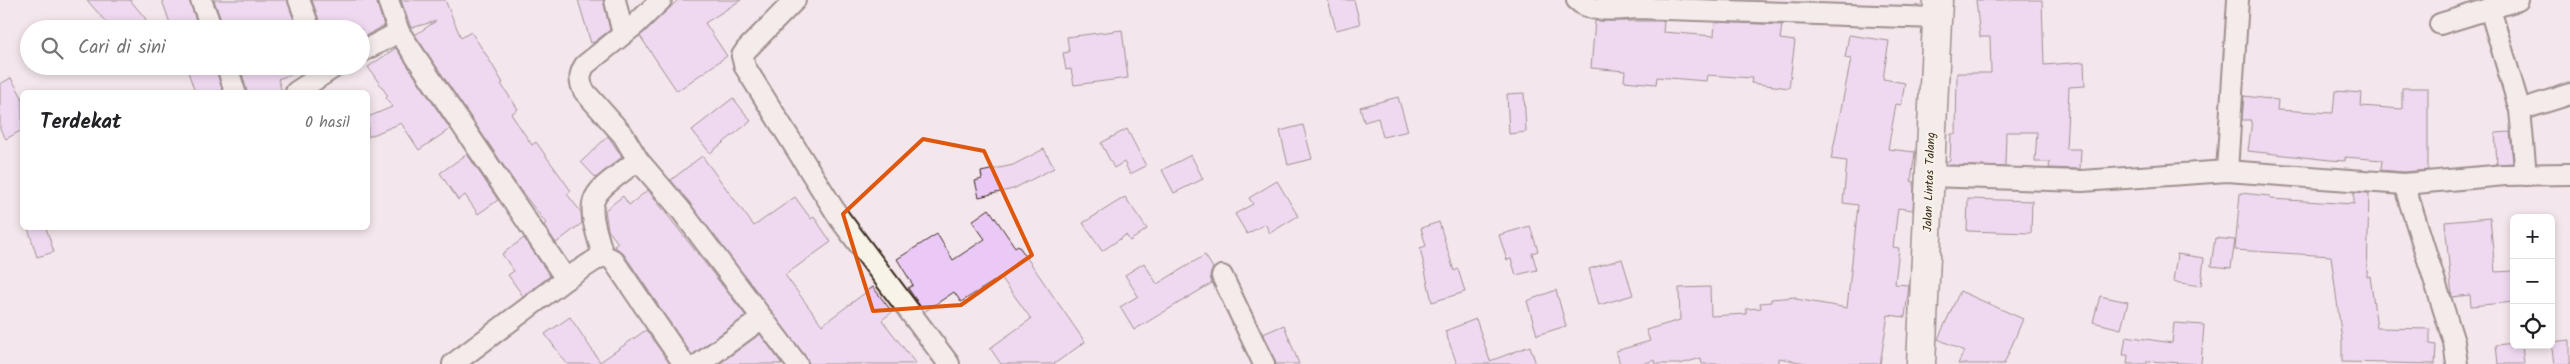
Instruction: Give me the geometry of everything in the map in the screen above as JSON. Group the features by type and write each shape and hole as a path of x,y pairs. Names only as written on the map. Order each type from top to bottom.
{"street":[{"path":"201,0 209,20"},
{"path":"299,0 307,20"},
{"path":"388,0 399,32 566,279"},
{"path":"615,0 623,34"},
{"path":"660,0 585,65 580,72 580,84 623,135 638,160 680,209 761,319 797,364"},
{"path":"795,0 746,50 742,56 745,67 840,220 949,364"},
{"path":"1577,0 1581,4 1596,9 1937,9"},
{"path":"2227,171 2238,0"},
{"path":"2440,24 2518,0"},
{"name":"Jalan Lintas Talang","path":"1921,364 1937,9"},
{"path":"2490,9 2520,110 2526,175"},
{"path":"370,47 399,32"},
{"path":"229,75 234,90"},
{"path":"299,90 319,75"},
{"path":"2520,110 2570,94"},
{"path":"638,160 602,188 595,196 591,207 592,218 603,255 613,260 684,364"},
{"path":"1929,176 2082,181 2227,171 2404,184 2526,175 2570,174"},
{"path":"2404,184 2454,342 2457,364"},
{"path":"453,364 566,279 603,255"},
{"path":"1222,276 1264,364"},
{"path":"699,364 761,319"}],"highlighted area":[{"path":"923,139 984,151 1032,255 961,305 873,311 843,214"}],"building":[{"path":"87,0 130,0 146,19 145,20 104,20"},
{"path":"162,0 189,0 196,20 169,20"},
{"path":"214,0 287,0 294,20 221,20"},
{"path":"312,0 376,0 384,26 370,33 370,20 319,20"},
{"path":"401,0 445,0 461,38 471,32 487,56 503,83 501,84 518,109 511,114 532,145 536,142 571,191 567,194 581,212 582,223 556,243 544,225 546,223 518,187 415,35 436,21 411,28"},
{"path":"578,0 603,0 610,30 594,42 591,43"},
{"path":"678,0 741,0 705,23 727,56 677,91 640,36"},
{"path":"1328,0 1354,0 1360,24 1336,30"},
{"path":"1976,0 2042,0 2044,65 2084,62 2085,86 2069,87 2066,149 2081,149 2080,169 2049,168 2050,162 2035,162 2037,132 2006,132 2005,167 1946,165 1946,161 1950,161 1951,134 1956,134 1957,73 1991,73 1990,37 1980,37"},
{"path":"1595,21 1664,21 1663,32 1714,36 1715,22 1782,25 1780,39 1795,41 1789,88 1751,83 1752,78 1707,75 1706,81 1657,77 1656,84 1624,81 1625,71 1591,68"},
{"path":"1122,30 1128,78 1074,85 1071,69 1066,70 1063,53 1069,52 1067,37"},
{"path":"1849,35 1889,41 1883,79 1905,83 1901,105 1896,104 1888,149 1915,152 1911,181 1914,182 1913,210 1898,208 1893,247 1899,248 1895,284 1909,285 1905,317 1888,315 1880,364 1810,364 1779,358 1779,364 1702,364 1701,358 1680,364 1656,364 1655,360 1642,364 1620,364 1616,351 1650,341 1646,330 1680,320 1679,288 1710,287 1711,316 1746,314 1746,309 1761,308 1760,303 1771,302 1771,299 1796,297 1796,299 1847,308 1858,205 1843,203 1847,161 1831,159 1851,59 1845,58"},
{"path":"396,48 450,129 419,150 401,123 370,136 370,116 392,107 386,98 388,96 370,70 370,66"},
{"path":"189,75 218,75 222,90 194,90"},
{"path":"242,75 290,75 278,79 281,90 246,90"},
{"path":"11,78 20,94 20,131 6,139 0,129 0,84"},
{"path":"2402,88 2428,88 2428,170 2404,172 2381,170 2382,160 2345,157 2345,161 2330,160 2248,151 2252,120 2242,120 2244,96 2278,100 2277,110 2333,113 2335,91 2362,93 2361,106 2402,109"},
{"path":"1524,93 1526,132 1509,134 1507,94"},
{"path":"1398,97 1408,131 1383,137 1378,118 1364,122 1360,107"},
{"path":"733,98 751,121 710,153 692,130"},
{"path":"1303,125 1312,159 1288,165 1280,131"},
{"path":"1127,129 1146,166 1130,174 1124,162 1114,168 1101,143"},
{"path":"2510,132 2513,163 2497,164 2495,133"},
{"path":"608,136 622,157 596,178 581,162"},
{"path":"1044,149 1054,168 1013,189 979,197 975,181 982,179 981,172 1013,165"},
{"path":"467,154 498,200 478,214 465,195 458,200 440,173"},
{"path":"1191,155 1203,179 1174,193 1162,170"},
{"path":"702,156 754,226 795,197 811,219 814,217 831,242 785,275 822,325 873,287 892,312 882,320 916,364 809,364 806,357 671,180"},
{"path":"1277,181 1298,216 1270,233 1265,224 1247,234 1235,214 1253,204 1249,198"},
{"path":"648,190 746,316 692,355 623,253 614,246 618,243 608,230 605,210 623,196 629,205"},
{"path":"2354,192 2369,193 2367,277 2370,276 2377,328 2430,329 2430,344 2436,345 2435,364 2342,362 2342,340 2331,256 2235,250 2240,193 2270,196 2270,199 2354,204"},
{"path":"1125,197 1147,229 1130,241 1126,235 1102,251 1083,223"},
{"path":"1968,199 2032,201 2031,233 1967,231"},
{"path":"989,209 1015,247 1018,245 1085,342 1054,364 1001,364 990,348 1031,319 1001,277 961,302 954,292 924,312 908,288 913,285 897,259 937,234 953,260 985,239 972,221"},
{"path":"2490,218 2495,272 2510,271 2510,302 2471,306 2470,295 2452,297 2445,222"},
{"path":"1439,222 1454,271 1458,269 1465,292 1432,302 1420,248 1426,246 1421,228"},
{"path":"1530,226 1538,251 1532,253 1537,270 1516,275 1511,259 1507,260 1499,235"},
{"path":"29,230 47,230 54,252 37,257"},
{"path":"524,238 550,276 523,296 508,275 514,271 502,254"},
{"path":"2215,238 2235,240 2231,268 2211,266"},
{"path":"2177,254 2204,258 2201,286 2173,282"},
{"path":"1205,255 1213,268 1210,275 1212,283 1134,330 1120,307 1138,296 1125,275 1144,263 1157,284"},
{"path":"1622,259 1633,295 1599,305 1589,269"},
{"path":"1556,290 1566,326 1537,335 1527,301"},
{"path":"1960,291 2023,319 2004,364 1958,364 1964,351 1938,339"},
{"path":"2100,296 2128,302 2121,329 2093,322"},
{"path":"570,317 600,362 646,330 670,364 567,364 545,334"},
{"path":"1476,319 1490,361 1530,346 1536,364 1457,364 1445,331"},
{"path":"2174,323 2204,325 2201,364 2147,361 2147,364 2127,364 2128,355 2123,355 2126,336 2172,343"},
{"path":"1284,325 1299,364 1276,364 1263,334"},
{"path":"760,334 782,364 719,364"},
{"path":"2570,340 2570,364 2554,364 2552,349 2555,349 2555,342"},
{"path":"2510,343 2510,349 2522,349 2524,364 2498,364 2496,345"}]}
